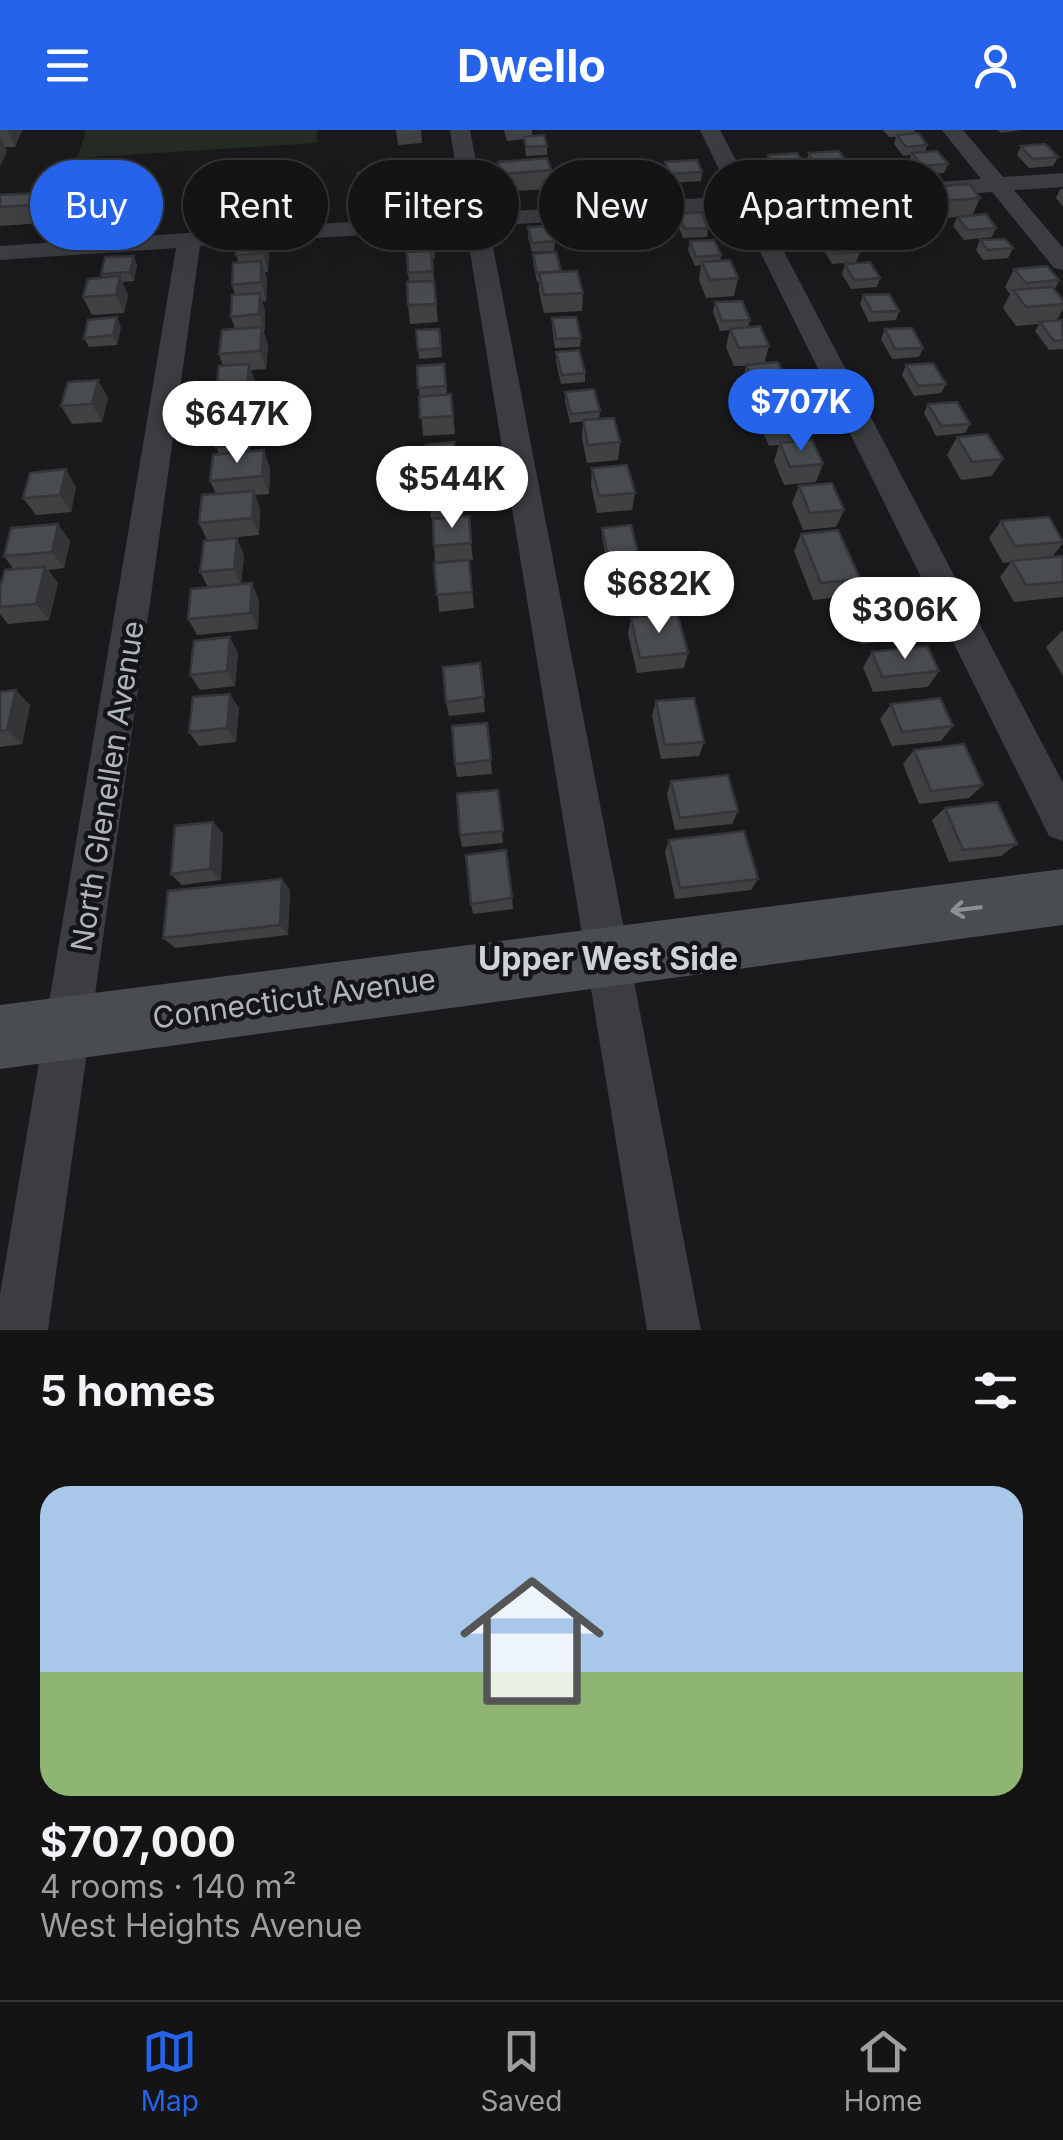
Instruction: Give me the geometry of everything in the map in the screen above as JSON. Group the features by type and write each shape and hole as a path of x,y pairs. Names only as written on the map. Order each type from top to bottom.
{"street":[{"path":"460,130 465,160"},
{"path":"710,130 725,160"},
{"path":"952,130 1063,263"},
{"path":"948,188 1063,180"},
{"path":"519,218 704,205"},
{"path":"0,253 183,240"},
{"name":"North Glenellen Avenue","path":"21,1330 187,250"},
{"path":"481,250 674,1330"},
{"path":"771,250 1063,823"},
{"name":"Connecticut Avenue","path":"0,1037 1063,896"}],"shaded area":[{"path":"86,130 317,130 317,143 77,158"}],"building":[{"path":"918,133 927,145 906,147 897,135"},
{"path":"544,135 547,146 526,147 524,137"},
{"path":"1045,144 1058,157 1033,159 1021,146"},
{"path":"839,151 845,160 813,160 809,153"},
{"path":"937,151 945,160 917,160 912,153"},
{"path":"797,153 802,160 771,160 768,155"},
{"path":"547,158 548,160 539,160 539,171 519,173 519,160"},
{"path":"697,160 702,172 684,173 684,161"},
{"path":"969,184 980,198 948,201 948,186"},
{"path":"30,193 30,205 0,207 0,195"},
{"path":"701,212 704,228 685,229 684,213"},
{"path":"986,214 996,228 968,230 957,217"},
{"path":"539,226 539,242 532,243 528,227"},
{"path":"1005,239 1013,248 988,250 980,240"},
{"path":"704,240 704,250 719,250 721,255 696,257 690,241"},
{"path":"237,250 263,250 263,253 236,255"},
{"path":"833,250 860,252 835,254"},
{"path":"431,251 433,271 408,273 407,252"},
{"path":"556,252 561,271 537,273 533,254"},
{"path":"134,256 130,272 101,274 105,257"},
{"path":"730,260 738,278 710,280 702,262"},
{"path":"261,261 261,282 232,285 233,263"},
{"path":"870,262 880,278 854,280 845,264"},
{"path":"1047,266 1059,280 1026,283 1014,269"},
{"path":"577,271 583,293 544,295 539,273"},
{"path":"120,276 116,295 83,297 88,279"},
{"path":"434,281 436,304 408,305 407,282"},
{"path":"1052,287 1063,304 1026,307 1013,290"},
{"path":"260,293 259,314 231,317 232,295"},
{"path":"889,294 899,311 872,312 863,295"},
{"path":"742,301 750,320 722,321 715,302"},
{"path":"117,317 113,335 84,338 88,320"},
{"path":"576,317 581,338 556,339 552,318"},
{"path":"1062,320 1063,340 1054,341 1040,322"},
{"path":"760,326 769,346 739,348 730,329"},
{"path":"262,327 260,351 219,354 222,330"},
{"path":"912,328 923,348 895,349 885,329"},
{"path":"439,329 441,348 418,350 416,330"},
{"path":"579,350 585,373 562,375 556,352"},
{"path":"778,362 788,383 755,386 746,365"},
{"path":"933,363 946,384 918,386 906,365"},
{"path":"249,364 247,391 216,393 219,366"},
{"path":"444,364 446,386 418,388 417,366"},
{"path":"98,380 92,404 61,406 68,382"},
{"path":"594,389 600,411 571,414 565,392"},
{"path":"451,394 453,416 420,418 419,397"},
{"path":"795,402 805,425 774,428 764,405"},
{"path":"957,402 970,424 941,426 928,404"},
{"path":"614,418 620,442 588,445 583,420"},
{"path":"248,421 247,444 216,447 218,424"},
{"path":"987,434 1003,459 972,462 957,437"},
{"path":"812,440 823,464 790,467 780,443"},
{"path":"454,442 456,464 428,466 426,445"},
{"path":"264,450 262,476 210,481 213,455"},
{"path":"627,465 635,493 599,496 592,468"},
{"path":"66,469 60,495 23,498 30,473"},
{"path":"458,473 461,498 429,501 426,476"},
{"path":"832,483 844,510 810,513 799,486"},
{"path":"254,491 252,518 199,523 202,495"},
{"path":"469,516 471,543 434,546 433,519"},
{"path":"1049,517 1063,542 1015,546 1001,521"},
{"path":"58,524 52,552 4,556 11,528"},
{"path":"631,525 638,553 608,556 602,528"},
{"path":"838,530 860,579 821,583 801,534"},
{"path":"237,538 234,569 200,572 204,541"},
{"path":"1063,556 1063,582 1026,585 1012,561"},
{"path":"469,560 472,592 437,595 434,563"},
{"path":"646,564 655,596 621,599 613,567"},
{"path":"45,567 36,604 0,607 5,570"},
{"path":"252,583 250,613 188,619 191,589"},
{"path":"889,588 906,624 870,628 854,591"},
{"path":"677,613 688,653 640,658 631,618"},
{"path":"230,637 227,671 190,675 194,641"},
{"path":"927,646 939,671 882,677 872,652"},
{"path":"480,663 484,697 446,702 443,667"},
{"path":"16,690 7,730 0,731 0,692"},
{"path":"230,694 227,728 189,732 193,697"},
{"path":"694,698 704,742 665,745 656,701"},
{"path":"940,698 953,726 902,732 891,704"},
{"path":"487,723 491,760 455,764 452,726"},
{"path":"964,744 983,785 931,791 914,750"},
{"path":"728,775 738,811 680,818 671,781"},
{"path":"498,790 503,831 460,835 457,794"},
{"path":"997,802 1017,844 963,850 945,808"},
{"path":"213,822 210,869 171,874 175,826"},
{"path":"744,831 758,879 680,888 669,840"},
{"path":"506,850 512,898 471,904 466,855"},
{"path":"282,879 280,925 163,938 168,891"}],"district":[{"name":"Upper West Side","path":"608,958"}]}
